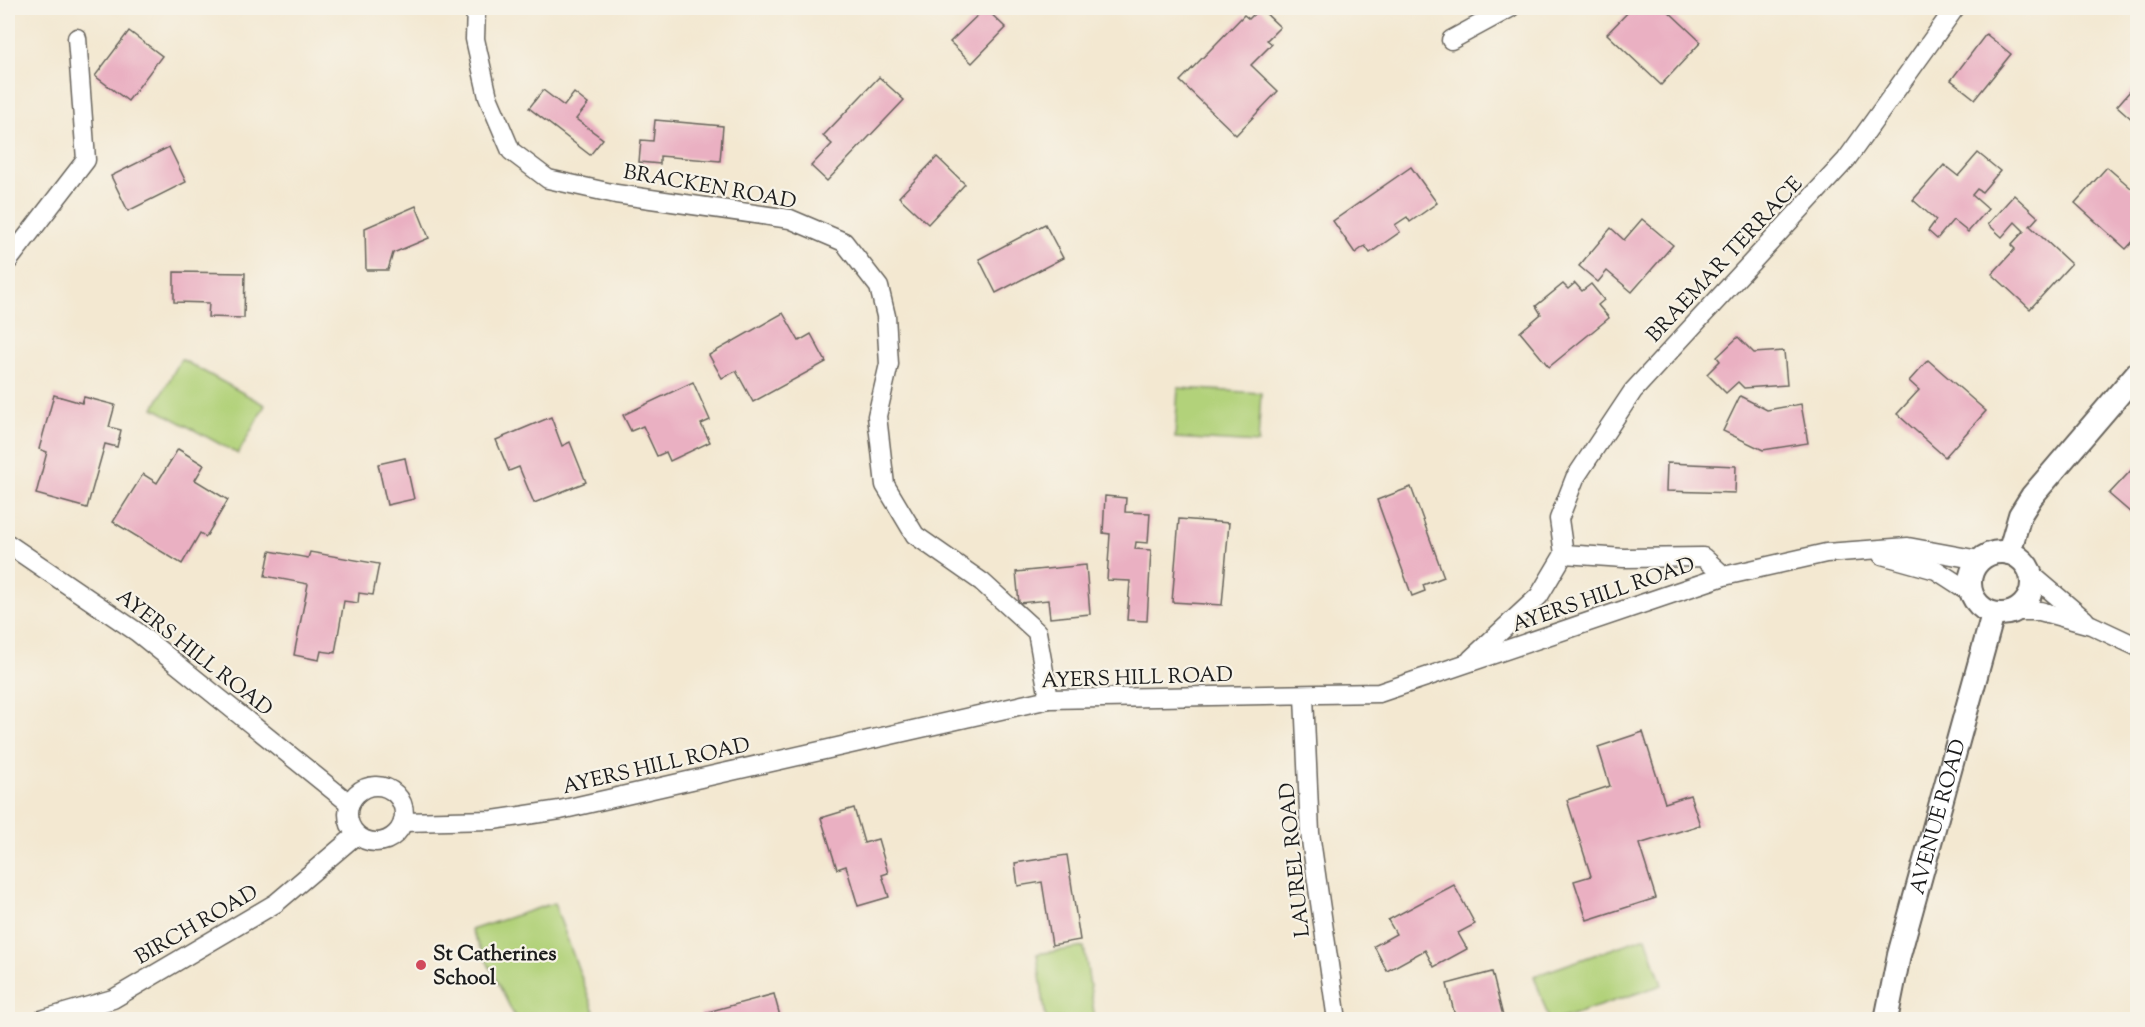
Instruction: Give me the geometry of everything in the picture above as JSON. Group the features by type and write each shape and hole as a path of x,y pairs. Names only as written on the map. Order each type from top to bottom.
{"street":[{"name":"BRACKEN ROAD","path":"476,8 475,39 488,97 511,151 548,179 616,194 790,219 844,243 879,286 886,316 889,364 877,416 885,485 915,535 982,582 1037,632 1049,699"},
{"path":"1451,40 1510,8"},
{"name":"BRAEMAR TERRACE","path":"1564,554 1559,519 1575,478 1633,391 1846,160 1955,8"},
{"path":"8,261 86,160 77,38"},
{"path":"2009,553 2020,515 2032,496 2138,372"},
{"name":"AYERS HILL ROAD","path":"8,544 137,632 349,804"},
{"name":"AYERS HILL ROAD","path":"403,822 493,820 560,810 1049,699 1379,693 1725,576 1826,554 1908,547 1979,560"},
{"name":"AYERS HILL ROAD","path":"1863,550 1936,570 1970,592"},
{"path":"2091,625 2031,574 2019,558 2009,553 1988,554 1979,560 1969,581 1970,592 1975,602 2004,612 2040,611 2091,625 2138,647"},
{"path":"1465,664 1539,596 1564,554 1624,558 1703,557 1725,576"},
{"path":"2004,612 2024,605 2030,595 2031,574"},
{"name":"AVENUE ROAD","path":"1886,1020 1899,955 2004,612"},
{"name":"LAUREL ROAD","path":"1304,696 1310,833 1337,1020"},
{"path":"371,786 389,789 402,803 403,822 392,837 383,841 364,840 356,835 348,820 349,804 354,795 371,786"},
{"name":"BIRCH ROAD","path":"42,1020 113,999 276,903 356,835"}],"green space":[{"path":"181,359 265,405 238,454 154,408"},
{"path":"1178,388 1261,393 1258,443 1175,438"},
{"path":"554,903 595,1014 580,1019 537,1019 534,1014 516,1019 471,930"},
{"path":"1646,937 1662,985 1560,1019 1549,1019 1534,976"},
{"path":"1084,947 1095,1019 1046,1019 1037,954"}],"building":[{"path":"985,8 1006,28 972,63 950,42"},
{"path":"1260,8 1280,27 1267,40 1272,44 1251,65 1278,91 1236,135 1180,81 1244,15 1249,19"},
{"path":"1632,8 1665,8 1701,42 1661,85 1607,34"},
{"path":"129,31 162,56 128,101 95,76"},
{"path":"1986,34 2011,54 1975,99 1951,80"},
{"path":"879,77 904,100 827,181 811,166 832,144 823,136"},
{"path":"2138,82 2138,117 2134,121 2117,106"},
{"path":"543,90 564,106 574,93 588,104 576,119 603,139 590,155 529,108"},
{"path":"655,120 723,126 720,161 660,156 660,164 639,162 641,140 653,141"},
{"path":"169,147 186,182 128,211 111,176"},
{"path":"1978,153 2000,171 1982,192 1977,189 1972,195 1988,209 1968,232 1953,220 1937,239 1928,231 1936,220 1913,200 1944,165 1958,176"},
{"path":"937,157 965,184 928,224 899,197"},
{"path":"1411,167 1437,203 1410,222 1407,217 1395,225 1400,232 1370,253 1365,246 1355,253 1333,221"},
{"path":"2107,167 2138,194 2138,236 2126,249 2075,203"},
{"path":"2014,195 2038,217 2030,226 2071,264 2030,309 1992,274 2015,249 2011,245 2024,231 2015,222 2002,237 1988,224"},
{"path":"416,206 429,238 393,253 388,270 366,270 365,228"},
{"path":"1642,219 1673,245 1632,292 1607,271 1598,282 1579,266 1611,228 1624,240"},
{"path":"1045,224 1063,258 996,293 979,259"},
{"path":"174,272 245,273 244,318 208,317 209,303 174,302"},
{"path":"1575,283 1582,291 1591,284 1604,300 1598,305 1609,318 1549,367 1520,332 1541,314 1536,306 1563,284 1568,289"},
{"path":"783,313 799,341 811,334 826,362 753,402 736,371 722,378 709,355"},
{"path":"1738,337 1754,353 1784,351 1787,385 1744,388 1738,382 1726,393 1707,374 1720,361 1717,357"},
{"path":"1928,360 1986,411 1945,457 1897,414 1919,390 1909,381"},
{"path":"693,382 710,420 701,424 710,442 670,461 666,452 657,456 643,426 631,431 623,415"},
{"path":"54,395 82,403 84,397 115,405 109,427 121,430 117,447 105,444 87,508 36,494 47,452 39,449"},
{"path":"1740,396 1767,410 1801,404 1808,443 1763,450 1723,431"},
{"path":"551,417 562,446 570,442 586,482 534,503 519,467 509,471 496,440"},
{"path":"178,449 204,465 195,480 228,500 206,537 200,533 182,564 113,522 143,474 157,483"},
{"path":"405,458 414,499 387,505 378,464"},
{"path":"1667,463 1736,466 1735,493 1666,491"},
{"path":"2138,463 2138,519 2109,494"},
{"path":"1411,487 1444,577 1423,585 1425,591 1412,596 1377,500"},
{"path":"1105,496 1126,498 1125,512 1150,513 1148,543 1136,542 1135,549 1151,550 1147,621 1127,620 1130,581 1107,580 1110,534 1103,533"},
{"path":"1179,519 1229,523 1222,605 1172,602"},
{"path":"270,551 308,558 310,552 379,564 373,595 359,593 358,603 344,601 335,653 321,651 319,660 294,655 308,584 265,576"},
{"path":"1086,565 1090,614 1050,618 1048,600 1019,603 1016,572"},
{"path":"1643,732 1665,803 1690,795 1700,825 1639,844 1656,898 1587,920 1574,881 1591,876 1567,800 1610,786 1598,747"},
{"path":"854,808 864,843 878,839 888,873 882,875 889,897 858,906 846,866 837,869 821,818"},
{"path":"1067,855 1080,940 1052,945 1042,882 1018,886 1015,863"},
{"path":"1454,885 1475,924 1458,933 1467,949 1434,967 1425,950 1387,971 1374,946 1396,934 1388,920"},
{"path":"1492,972 1504,1020 1456,1020 1447,984"},
{"path":"774,994 781,1020 702,1020 700,1014"}],"place":[{"name":"St Catherines School","path":"421,965"}]}
